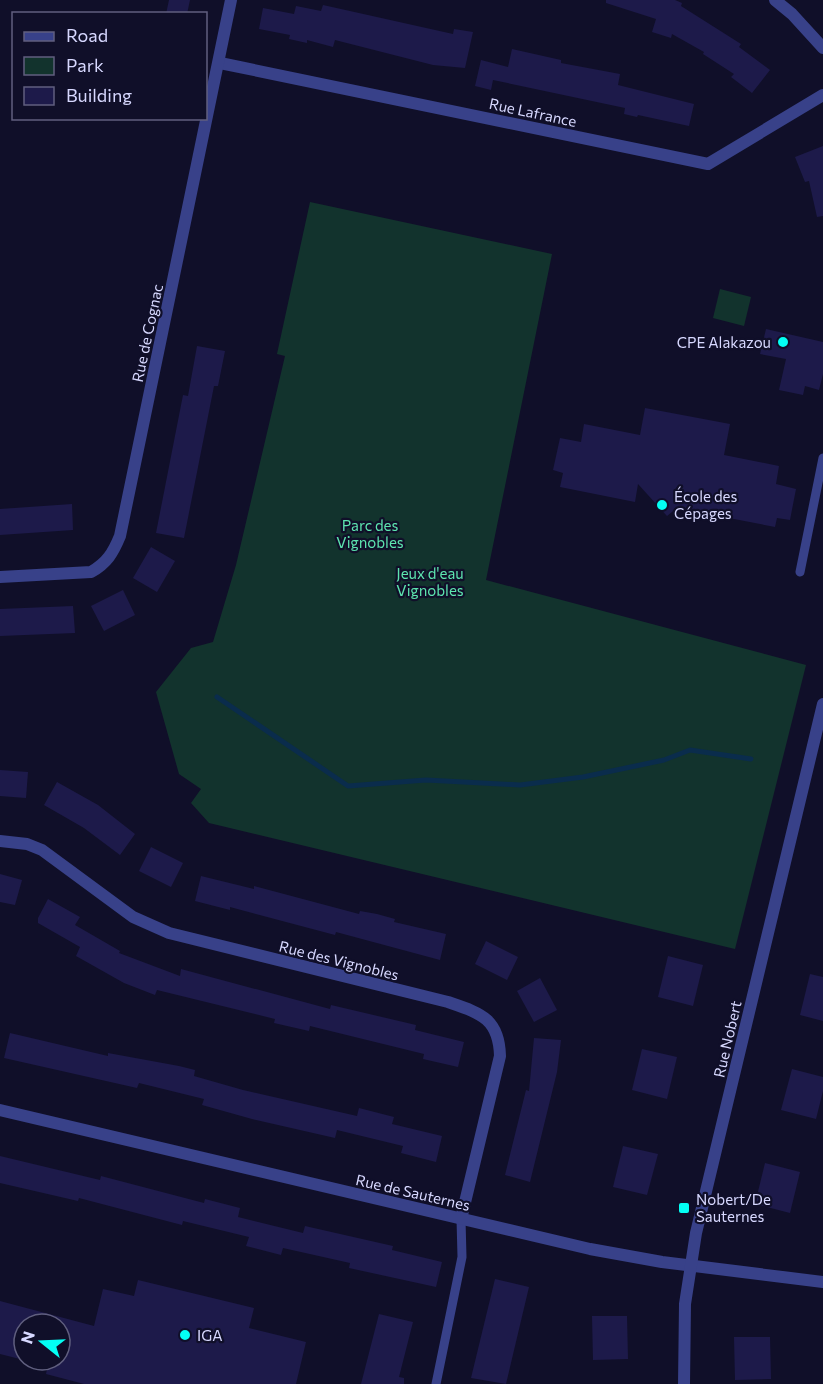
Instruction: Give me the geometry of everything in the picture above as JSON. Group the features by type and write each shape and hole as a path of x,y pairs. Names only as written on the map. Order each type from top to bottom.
{"street":[{"name":"Rue de Cognac","path":"0,577 91,572 103,565 114,551 120,536 231,0"},
{"path":"775,0 792,14 823,48"},
{"name":"Rue Lafrance","path":"219,63 708,164 823,94"},
{"name":"Rue Nobert","path":"684,1384 685,1304 690,1265 823,704"},
{"name":"Rue des Vignobles","path":"0,841 27,844 42,850 133,917 149,926 181,936 448,1002 480,1014 490,1022 500,1043 500,1056 461,1219"},
{"name":"Rue de Sauternes","path":"0,1110 591,1249 690,1265 823,1282"}],"lane":[{"path":"800,572 823,458"},
{"path":"436,1384 462,1257 461,1219"}],"green space":[{"path":"310,202 552,254 486,580 806,665 735,949 209,823 191,803 201,789 179,774 156,692 191,648 213,642 236,565 285,356 277,354"},
{"path":"720,289 751,297 744,326 713,318"}],"building":[{"path":"169,0 190,0 187,12 166,12"},
{"path":"606,0 675,0 741,44 739,47 770,70 752,93 731,77 734,74 703,54 704,52 672,34 671,38 652,32 656,19 606,3"},
{"path":"323,5 453,34 454,29 473,32 465,68 433,65 335,40 333,47 307,40 307,43 289,39 290,35 259,29 263,8 294,14 296,6 321,11"},
{"path":"512,49 561,60 561,63 620,74 618,85 694,104 689,126 624,114 625,108 493,80 491,90 475,86 481,60 508,67"},
{"path":"823,146 823,216 817,217 809,181 805,182 795,157"},
{"path":"766,329 823,342 823,374 819,390 805,386 803,395 779,390 786,359 760,354"},
{"path":"197,346 225,351 218,386 214,386 184,538 156,533 183,395 188,396"},
{"path":"645,408 730,424 724,455 779,466 776,484 796,489 790,520 777,518 775,527 677,508 667,516 638,484 635,502 560,487 563,473 553,470 560,438 581,442 584,424 640,435"},
{"path":"72,504 73,530 0,535 0,509"},
{"path":"151,547 175,561 157,592 133,578"},
{"path":"123,590 135,615 104,631 91,606"},
{"path":"73,606 75,633 0,636 0,609"},
{"path":"0,770 28,772 26,798 0,796"},
{"path":"57,782 98,805 135,834 120,855 84,828 44,805"},
{"path":"151,847 183,863 171,887 139,871"},
{"path":"0,874 22,880 15,905 0,902"},
{"path":"201,876 254,889 254,886 359,914 360,911 377,914 395,919 394,922 446,934 440,960 336,932 335,935 230,907 230,910 195,901"},
{"path":"48,899 80,917 75,925 120,951 119,953 180,976 181,969 330,1009 331,1005 416,1025 415,1030 464,1042 458,1067 423,1059 424,1054 310,1026 309,1031 274,1023 275,1019 157,990 155,995 124,983 76,956 80,947 38,923 38,918"},
{"path":"486,941 518,957 507,980 475,964"},
{"path":"668,956 703,965 693,1006 658,997"},
{"path":"810,974 823,977 823,1021 800,1015"},
{"path":"540,978 557,1010 534,1022 517,991"},
{"path":"10,1033 108,1056 108,1053 179,1066 195,1070 194,1076 243,1090 357,1116 359,1108 394,1117 392,1124 442,1136 436,1162 401,1153 403,1146 337,1130 335,1138 202,1105 204,1099 139,1083 137,1088 4,1058"},
{"path":"534,1038 561,1040 557,1072 530,1182 505,1175 526,1090 529,1091"},
{"path":"642,1049 677,1057 667,1099 632,1090"},
{"path":"792,1069 823,1077 823,1091 816,1119 781,1110"},
{"path":"623,1146 658,1154 647,1195 613,1187"},
{"path":"0,1156 100,1180 101,1176 204,1203 205,1199 240,1208 238,1217 303,1233 305,1226 393,1246 392,1250 442,1262 436,1287 349,1268 350,1263 283,1248 281,1255 246,1246 249,1237 183,1221 182,1225 79,1198 78,1201 0,1183"},
{"path":"765,1163 800,1172 790,1213 755,1204"},
{"path":"495,1279 529,1287 506,1384 471,1378"},
{"name":"IGA","path":"138,1280 254,1308 249,1328 306,1342 296,1384 84,1384 46,1374 46,1372 72,1372 72,1320 94,1326 103,1289 134,1296"},
{"name":"IGA","path":"0,1301 41,1312 12,1312 12,1357 0,1354"},
{"path":"379,1314 413,1322 399,1377 404,1378 404,1384 361,1384"},
{"path":"592,1316 627,1316 628,1359 593,1360"},
{"path":"734,1337 770,1337 771,1379 735,1380"}],"waterway":[{"path":"217,697 348,786 426,780 520,785 583,777 664,760 690,750 751,759"}],"place":[{"name":"CPE Alakazou","path":"783,342"},
{"name":"École des Cépages","path":"662,505"},
{"name":"Nobert/De Sauternes","path":"684,1208"},
{"name":"IGA","path":"185,1335"}],"park label":[{"name":"Parc des Vignobles","path":"370,534"},
{"name":"Jeux d'eau Vignobles","path":"430,582"}]}
